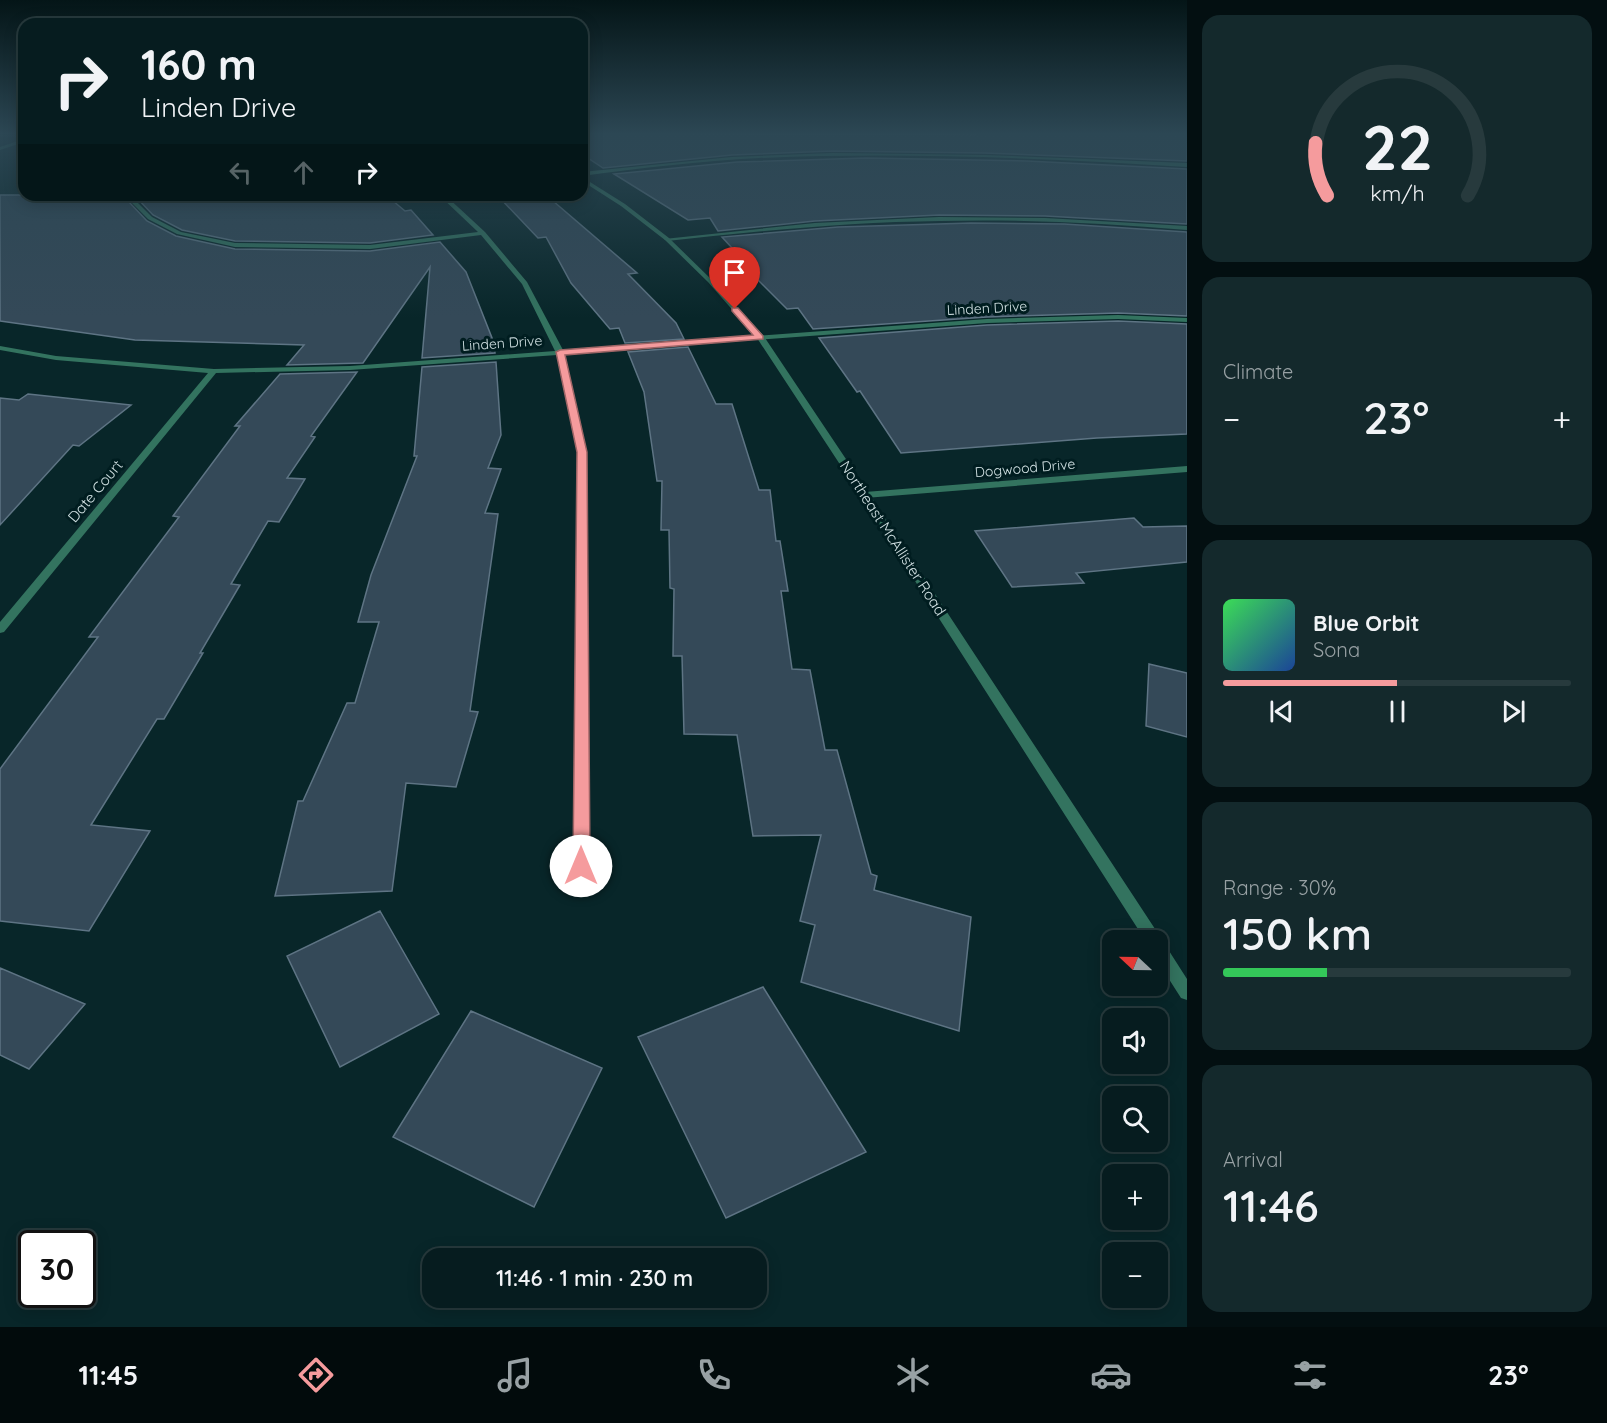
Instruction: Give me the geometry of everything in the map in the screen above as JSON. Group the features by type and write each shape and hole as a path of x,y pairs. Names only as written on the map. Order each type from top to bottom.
{"street":[{"name":"Northeast McAllister Road","path":"606,195 667,239 710,281 760,337 1147,930"},
{"path":"133,201 150,218 179,233 235,245 370,247 483,233"},
{"path":"448,201 483,233 525,283 560,352 582,452 581,866"},
{"path":"667,239 789,226 905,219 1033,219 1187,228"},
{"name":"Linden Drive","path":"0,348 56,358 214,371 350,368 987,321 1118,317 1187,320"},
{"name":"Date Court","path":"0,629 214,371"},
{"name":"Dogwood Drive","path":"865,495 1187,469"},
{"path":"1168,964 1187,993"}],"building":[{"path":"0,195 18,195 18,201 129,201 147,221 176,236 235,249 370,251 440,242 466,272 494,343 495,353 422,358 430,267 363,363 287,365 304,345 135,340 0,321"},
{"path":"648,195 1187,195 1187,224 1045,216 939,215 815,221 718,231 710,218 688,220"},
{"path":"140,201 393,201 405,211 411,210 433,235 370,243 235,241 182,230 153,215"},
{"path":"503,201 553,201 637,273 628,274 676,323 684,339 625,343 619,328 610,329 571,283 546,237 538,238"},
{"path":"971,223 1064,224 1187,232 1187,316 1118,313 987,317 813,329 798,308 787,309 728,250 733,249 722,237 838,227"},
{"path":"1118,321 1187,324 1187,434 1097,438 901,453 860,391 857,392 819,338 987,325"},
{"path":"688,347 716,404 732,404 759,490 770,490 776,541 780,541 788,591 781,591 792,669 810,670 825,750 837,750 871,874 877,876 874,890 971,917 959,1031 801,982 815,925 800,921 821,835 753,836 737,735 684,734 682,656 673,656 674,589 670,588 669,530 661,530 662,481 657,481 644,392 628,352"},
{"path":"496,362 501,435 488,468 501,469 485,513 498,514 470,711 478,712 456,787 406,783 392,891 275,896 298,801 303,801 347,703 355,703 379,622 358,622 371,575 417,456 414,456 422,367"},
{"path":"357,372 311,436 315,437 287,478 305,479 279,522 268,521 231,584 240,585 200,653 203,653 164,719 157,719 91,825 150,831 89,931 0,921 0,769 98,637 89,637 179,517 173,516 240,426 235,426 280,374"},
{"path":"28,394 131,405 79,446 73,445 0,525 0,398 19,400"},
{"path":"1134,518 1143,527 1187,526 1187,562 1076,573 1084,583 1012,587 975,531"},
{"path":"1149,664 1187,673 1187,737 1146,726"},
{"path":"380,911 439,1014 340,1067 287,956"},
{"path":"0,968 85,1004 29,1069 0,1055"},
{"path":"763,987 866,1152 726,1218 638,1037"},
{"path":"471,1011 602,1068 534,1207 393,1137"}],"route":[{"path":"581,866 582,452 560,352 760,337 735,309"}]}
